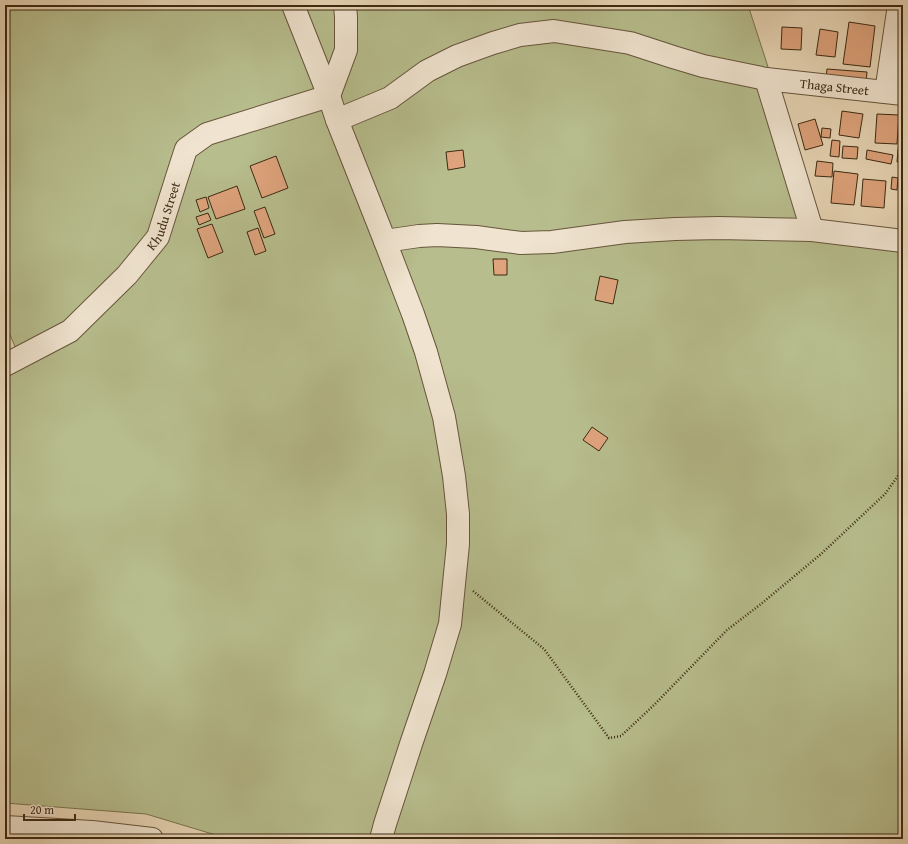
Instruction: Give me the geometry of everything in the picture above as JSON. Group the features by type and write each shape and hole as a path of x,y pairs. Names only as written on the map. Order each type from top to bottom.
{"street":[{"path":"293,5 336,120 413,314 426,352 444,417 454,476 458,514 458,544 450,624 436,674 412,741 381,839"},
{"path":"328,96 346,50 345,5"},
{"path":"895,93 900,5"},
{"name":"Thaga Street","path":"336,120 390,98 427,71 457,56 520,35 542,32 562,32 630,43 703,66 766,79 895,93"},
{"path":"766,79 812,230"},
{"name":"Khudu Street","path":"5,365 70,331 127,276 158,236 186,149 207,134 328,96"},
{"path":"385,241 436,235 476,237 521,242 552,242 625,232 726,228 812,230 903,241"},
{"path":"5,827 83,836 92,832 152,839"}],"path":[{"path":"455,576 544,649 609,738 621,736 654,705 727,630 822,554 885,494 903,469"}],"green space":[{"path":"5,5 748,5 823,237 903,246 903,839 229,839 146,814 5,803 5,376 22,363 5,323"}],"building":[{"path":"849,22 875,26 870,67 843,64"},
{"path":"782,27 802,28 801,50 781,49"},
{"path":"820,29 838,32 835,57 816,55"},
{"path":"827,69 867,72 866,82 826,78"},
{"path":"842,111 863,114 859,138 839,135"},
{"path":"877,114 899,115 897,144 875,143"},
{"path":"815,119 823,145 805,150 798,124"},
{"path":"822,128 831,129 830,138 821,137"},
{"path":"832,140 840,141 839,157 830,156"},
{"path":"843,146 858,147 857,159 842,158"},
{"path":"898,149 903,150 903,163 897,162"},
{"path":"463,150 465,167 448,170 446,152"},
{"path":"867,150 893,155 891,164 866,159"},
{"path":"276,156 288,188 262,198 250,166"},
{"path":"817,161 833,163 832,177 815,176"},
{"path":"834,171 858,174 854,205 831,203"},
{"path":"892,177 898,178 897,190 891,189"},
{"path":"863,179 886,181 884,208 861,206"},
{"path":"901,179 903,179 903,211 899,210"},
{"path":"237,186 245,209 216,219 208,197"},
{"path":"206,197 209,208 200,212 196,200"},
{"path":"265,207 275,234 264,238 254,211"},
{"path":"208,213 211,220 199,225 196,217"},
{"path":"212,224 223,252 208,258 197,229"},
{"path":"258,228 266,251 255,255 247,232"},
{"path":"493,259 507,259 507,275 494,275"},
{"path":"600,276 618,280 613,304 595,300"},
{"path":"592,427 608,438 599,451 583,440"}]}
